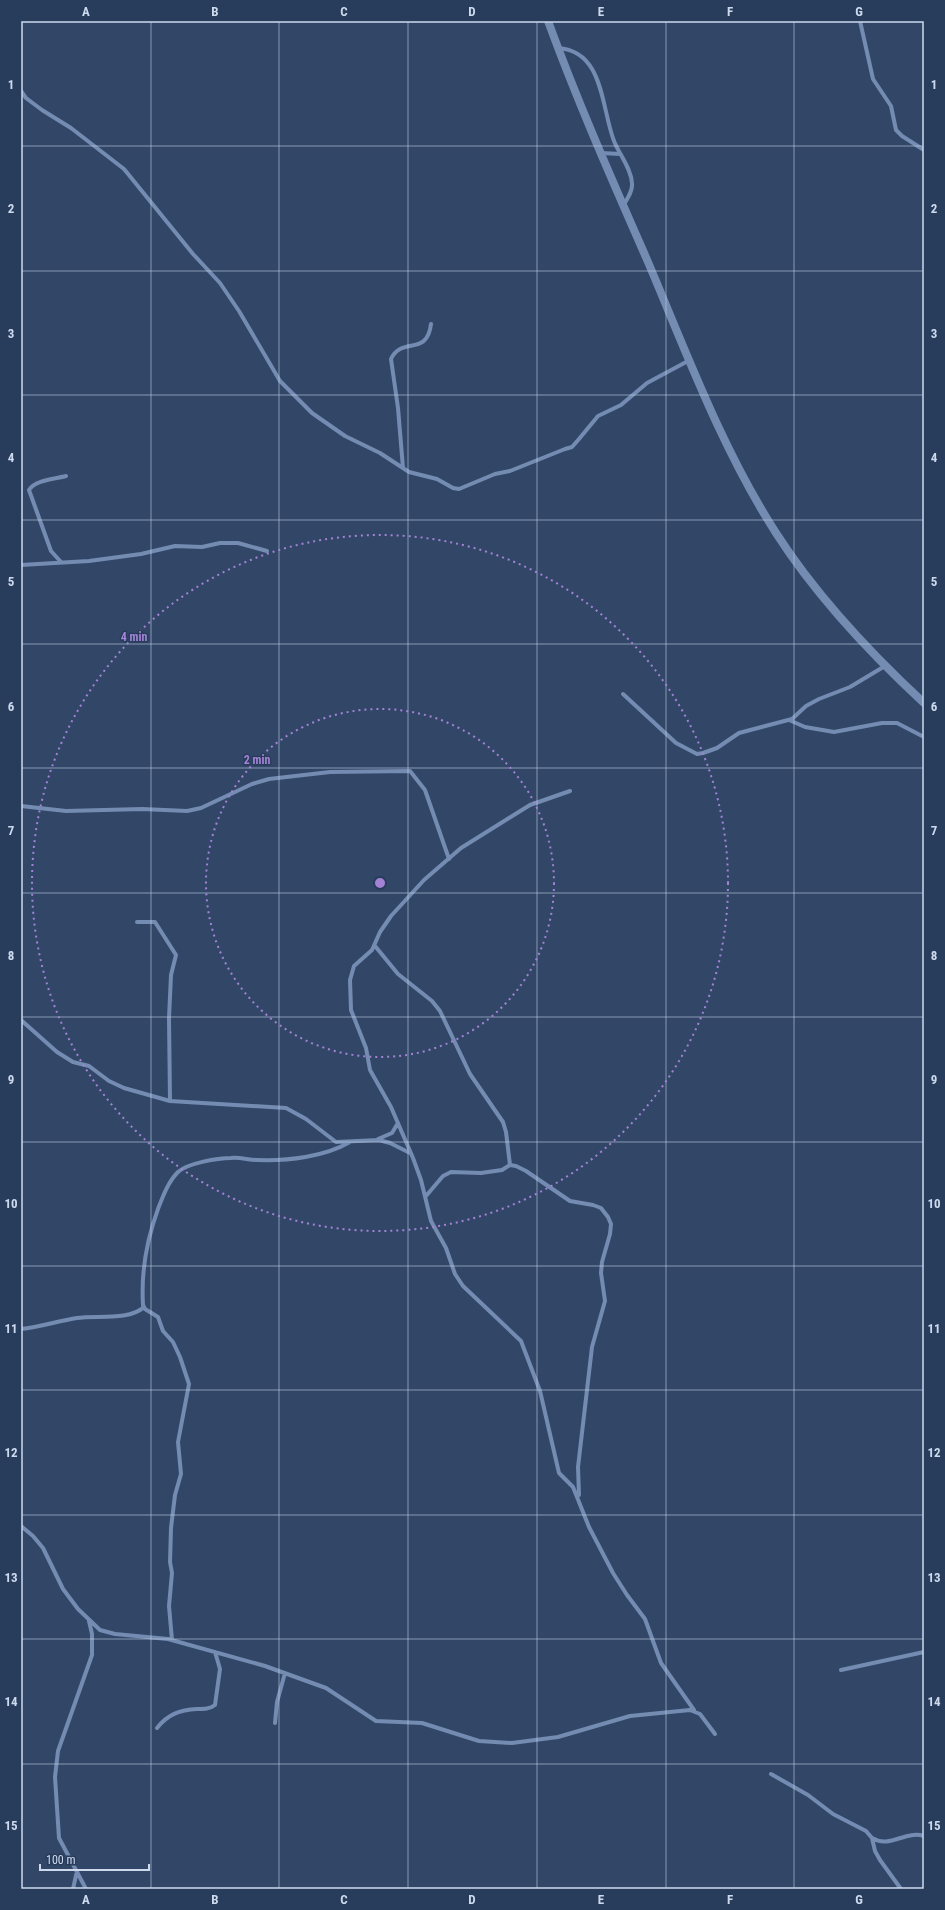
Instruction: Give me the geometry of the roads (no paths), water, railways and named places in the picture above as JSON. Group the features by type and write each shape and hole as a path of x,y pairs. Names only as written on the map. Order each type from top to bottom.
{"main road":[{"path":"548,21 600,154 648,262 688,361 735,460 775,531 824,599 885,666 924,703"}],"street":[{"path":"860,21 873,79 891,106 896,130 902,136 924,150"},
{"path":"558,48 571,50 579,54 592,69 599,83 609,128 632,183 630,194 622,206"},
{"path":"21,91 26,98 71,128 124,169 192,254 220,283 239,311 280,380 312,414 345,436 415,474 437,479 456,489 495,474 515,469 572,447 598,416 621,405 647,383 688,361"},
{"path":"600,154 620,154"},
{"path":"403,468 398,408 390,359 398,350 422,343 426,340 429,335 431,324"},
{"path":"61,562 51,551 29,490 31,486 36,484 66,476"},
{"path":"21,565 89,561 141,554 175,546 202,546 220,543 238,543 267,552"},
{"path":"623,694 676,743 697,754 717,748 739,733 789,720 796,716 806,706 819,699 850,687 885,666"},
{"path":"789,720 805,727 834,732 882,723 897,724 924,737"},
{"path":"21,806 66,810 142,809 187,811 201,808 252,784 269,779 330,772 406,770 413,772 425,790 449,859"},
{"path":"570,792 530,805 486,832 449,859 424,880 391,916 380,932 375,946 357,963 350,980 351,1010 366,1048 370,1070 391,1107 422,1180 431,1221 446,1248 458,1280 476,1300 514,1334 526,1351 540,1391 557,1470 573,1488 579,1498 589,1527 613,1573 645,1619 661,1663 694,1710 700,1714 715,1734"},
{"path":"137,922 156,922 176,955 171,976 169,1018 170,1101"},
{"path":"375,946 402,978 432,1002 440,1011 470,1074 503,1122 506,1132 510,1165"},
{"path":"21,1020 44,1041 68,1058 89,1066 109,1080 124,1088 170,1101 286,1108 306,1119 336,1142 377,1140 390,1143 410,1154"},
{"path":"377,1140 392,1133 398,1123"},
{"path":"144,1308 144,1266 147,1243 166,1189 171,1180 180,1171 208,1161 224,1158 259,1160 317,1154 334,1151 350,1142"},
{"path":"425,1197 443,1176 452,1172 481,1173 502,1170 510,1165 526,1171 570,1201 601,1208 608,1217 611,1224 602,1262 605,1301 592,1347 578,1467 579,1498"},
{"path":"21,1329 78,1318 138,1312 144,1308"},
{"path":"144,1308 160,1319 164,1331 173,1342 180,1357 189,1384 178,1442 181,1474 175,1495 171,1528 170,1562 172,1574 169,1606 172,1640"},
{"path":"21,1526 33,1536 42,1548 63,1589 89,1621 100,1630 115,1634 172,1640 285,1673 326,1688 376,1721 422,1723 487,1743 512,1743 547,1739 600,1726 630,1716 694,1710"},
{"path":"86,1889 59,1838 55,1777 58,1751 92,1655 92,1634 89,1621"},
{"path":"157,1728 168,1716 176,1713 209,1708 215,1705 220,1669 215,1652"},
{"path":"841,1670 924,1652"},
{"path":"275,1723 277,1702 285,1673"},
{"path":"771,1774 808,1795 834,1814 866,1831 872,1838 879,1842 886,1843 913,1835 924,1836"},
{"path":"872,1838 878,1856 901,1889"},
{"path":"73,1889 77,1871"}]}
